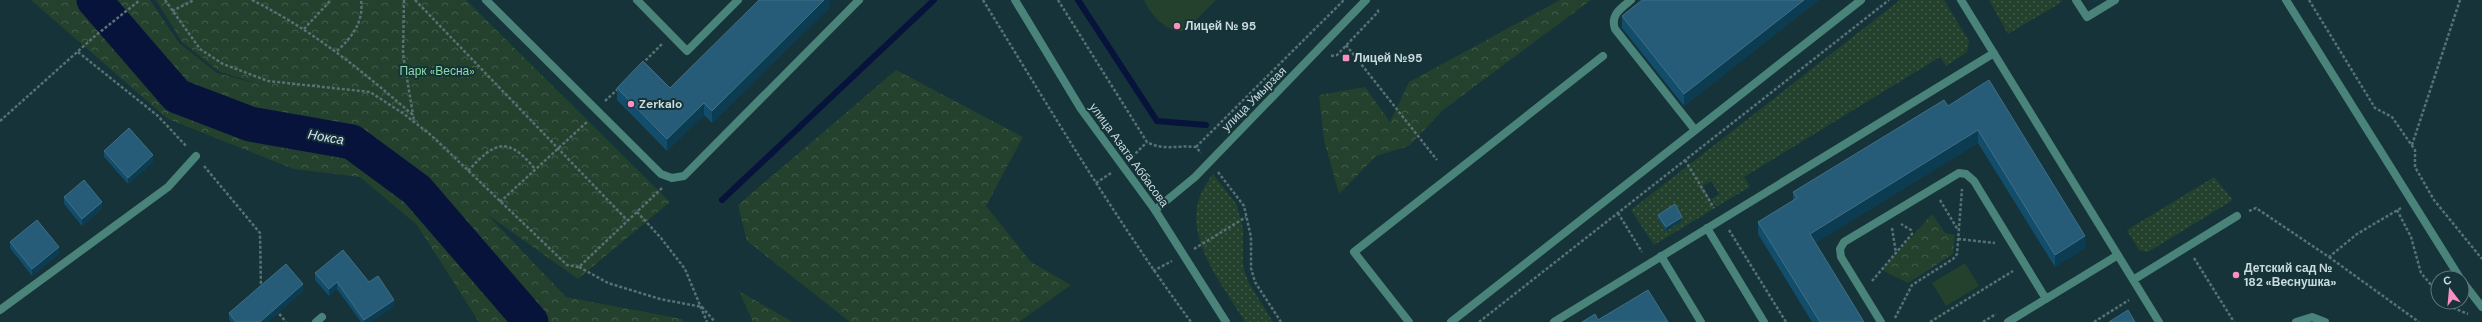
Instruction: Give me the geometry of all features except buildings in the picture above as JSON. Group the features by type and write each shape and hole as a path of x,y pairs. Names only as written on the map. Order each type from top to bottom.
{"street":[{"path":"486,0 661,174 672,178 684,176 859,0"},
{"path":"637,0 687,51 738,0"},
{"name":"улица Азата Аббасова","path":"1015,0 1081,109 1155,210 1226,322"},
{"name":"улица Умырзая","path":"1155,210 1195,177 1366,0"},
{"path":"1631,0 1615,14 1613,24 1615,29 1695,130"},
{"path":"1451,322 1861,0"},
{"path":"1961,0 2159,322"},
{"path":"2076,0 2087,17 2115,0"},
{"path":"2286,0 2455,270"},
{"path":"1554,322 1994,52"},
{"path":"1409,322 1354,252 1603,56"},
{"path":"0,310 168,187 196,156"},
{"path":"1881,322 1841,257 1840,250 1844,242 1888,217 1954,175 1963,173 1974,181 2046,298"},
{"path":"2134,280 2237,216"},
{"path":"1707,228 1764,322"},
{"path":"2008,322 2118,255"},
{"path":"1661,256 1701,322"},
{"path":"2470,291 2482,307"},
{"path":"2296,322 2312,317 2325,322"}],"path":[{"path":"0,121 140,0"},
{"path":"165,0 200,49 223,64 268,80 370,92 414,122 567,265 579,267 608,283 660,299 702,307 715,322"},
{"path":"172,10 194,0"},
{"path":"252,0 285,16 337,51 413,116"},
{"path":"304,30 331,0"},
{"path":"337,51 350,38 359,23 362,8 361,0"},
{"path":"404,0 403,54 414,122"},
{"path":"415,0 628,220"},
{"path":"983,0 1153,271 1191,322"},
{"path":"1058,0 1147,142 1157,148 1183,145 1196,147 1202,154"},
{"path":"1196,147 1344,0"},
{"path":"1480,322 1889,0"},
{"path":"2309,0 2375,108 2392,117 2415,150 2414,168 2434,200 2482,259"},
{"path":"2412,146 2460,0"},
{"path":"638,68 671,35"},
{"path":"1346,45 1436,160"},
{"path":"78,52 158,116 196,156 260,233 261,290"},
{"path":"500,202 598,111 622,84"},
{"path":"468,171 483,154 494,149 505,147 518,150 535,169"},
{"path":"1685,160 1786,322"},
{"path":"1216,170 1244,206 1251,237 1249,253 1253,275 1280,322"},
{"path":"1893,322 1912,285 1955,257 1963,173"},
{"path":"579,267 672,178"},
{"path":"1932,188 1958,231"},
{"path":"2329,256 2357,234 2413,201"},
{"path":"2237,216 2256,208 2329,256 2419,322"},
{"path":"2397,210 2411,237 2421,273 2430,284"},
{"path":"636,212 661,238 686,269 707,322"},
{"path":"1618,213 1649,264"},
{"path":"1153,271 1184,255 1246,217"},
{"path":"1888,217 1896,253"},
{"path":"1862,291 1912,233 1888,217"},
{"path":"1958,238 2014,246"},
{"path":"2197,262 2234,322"},
{"path":"1930,322 2025,264"},
{"path":"2094,322 2141,293"},
{"path":"273,306 286,322"},
{"path":"2460,310 2468,313 2471,317"}],"green space":[{"name":"Парк «Весна»","path":"31,0 150,0 179,43 217,73 263,85 220,72 182,42 156,0 466,0 670,202 578,279 488,215 566,297 682,319 684,322 479,322 417,225 360,177 294,169 168,119"},
{"path":"1144,0 1216,0 1186,30 1180,31 1174,30 1161,23 1151,12"},
{"path":"1560,0 1591,0 1443,110 1409,146 1376,156 1339,194 1324,140 1319,95 1365,87 1390,122 1409,82"},
{"path":"1900,0 1944,0 1969,41 1967,52 1946,66 1940,57 1744,177 1750,187 1716,207 1711,199 1719,194 1711,181 1703,186 1698,178 1715,208 1654,245 1631,210"},
{"path":"1989,0 2060,0 2062,2 2008,34"},
{"path":"896,70 1023,137 986,206 1031,262 1071,285 1019,322 850,322 747,241 738,205"},
{"path":"1213,174 1237,205 1243,229 1243,267 1249,283 1273,322 1245,322 1212,269 1203,250 1198,231 1196,212 1201,193"},
{"path":"2214,177 2233,200 2148,252 2139,250 2127,230"},
{"path":"1932,214 1945,233 1955,235 1953,254 1908,283 1882,270"},
{"path":"1965,263 1979,286 1946,306 1932,283"},
{"path":"739,291 793,322 753,322"}],"waterway":[{"name":"Нокса","path":"94,0 177,96 250,124 352,142 417,190 531,322"},
{"path":"722,200 934,0"},
{"path":"1078,0 1157,121 1206,125"}],"place":[{"name":"Лицей № 95","path":"1177,26"},
{"name":"Лицей №95","path":"1346,58"},
{"name":"Zerkalo","path":"631,104"},
{"name":"Детский сад № 182 «Веснушка»","path":"2236,275"}]}
